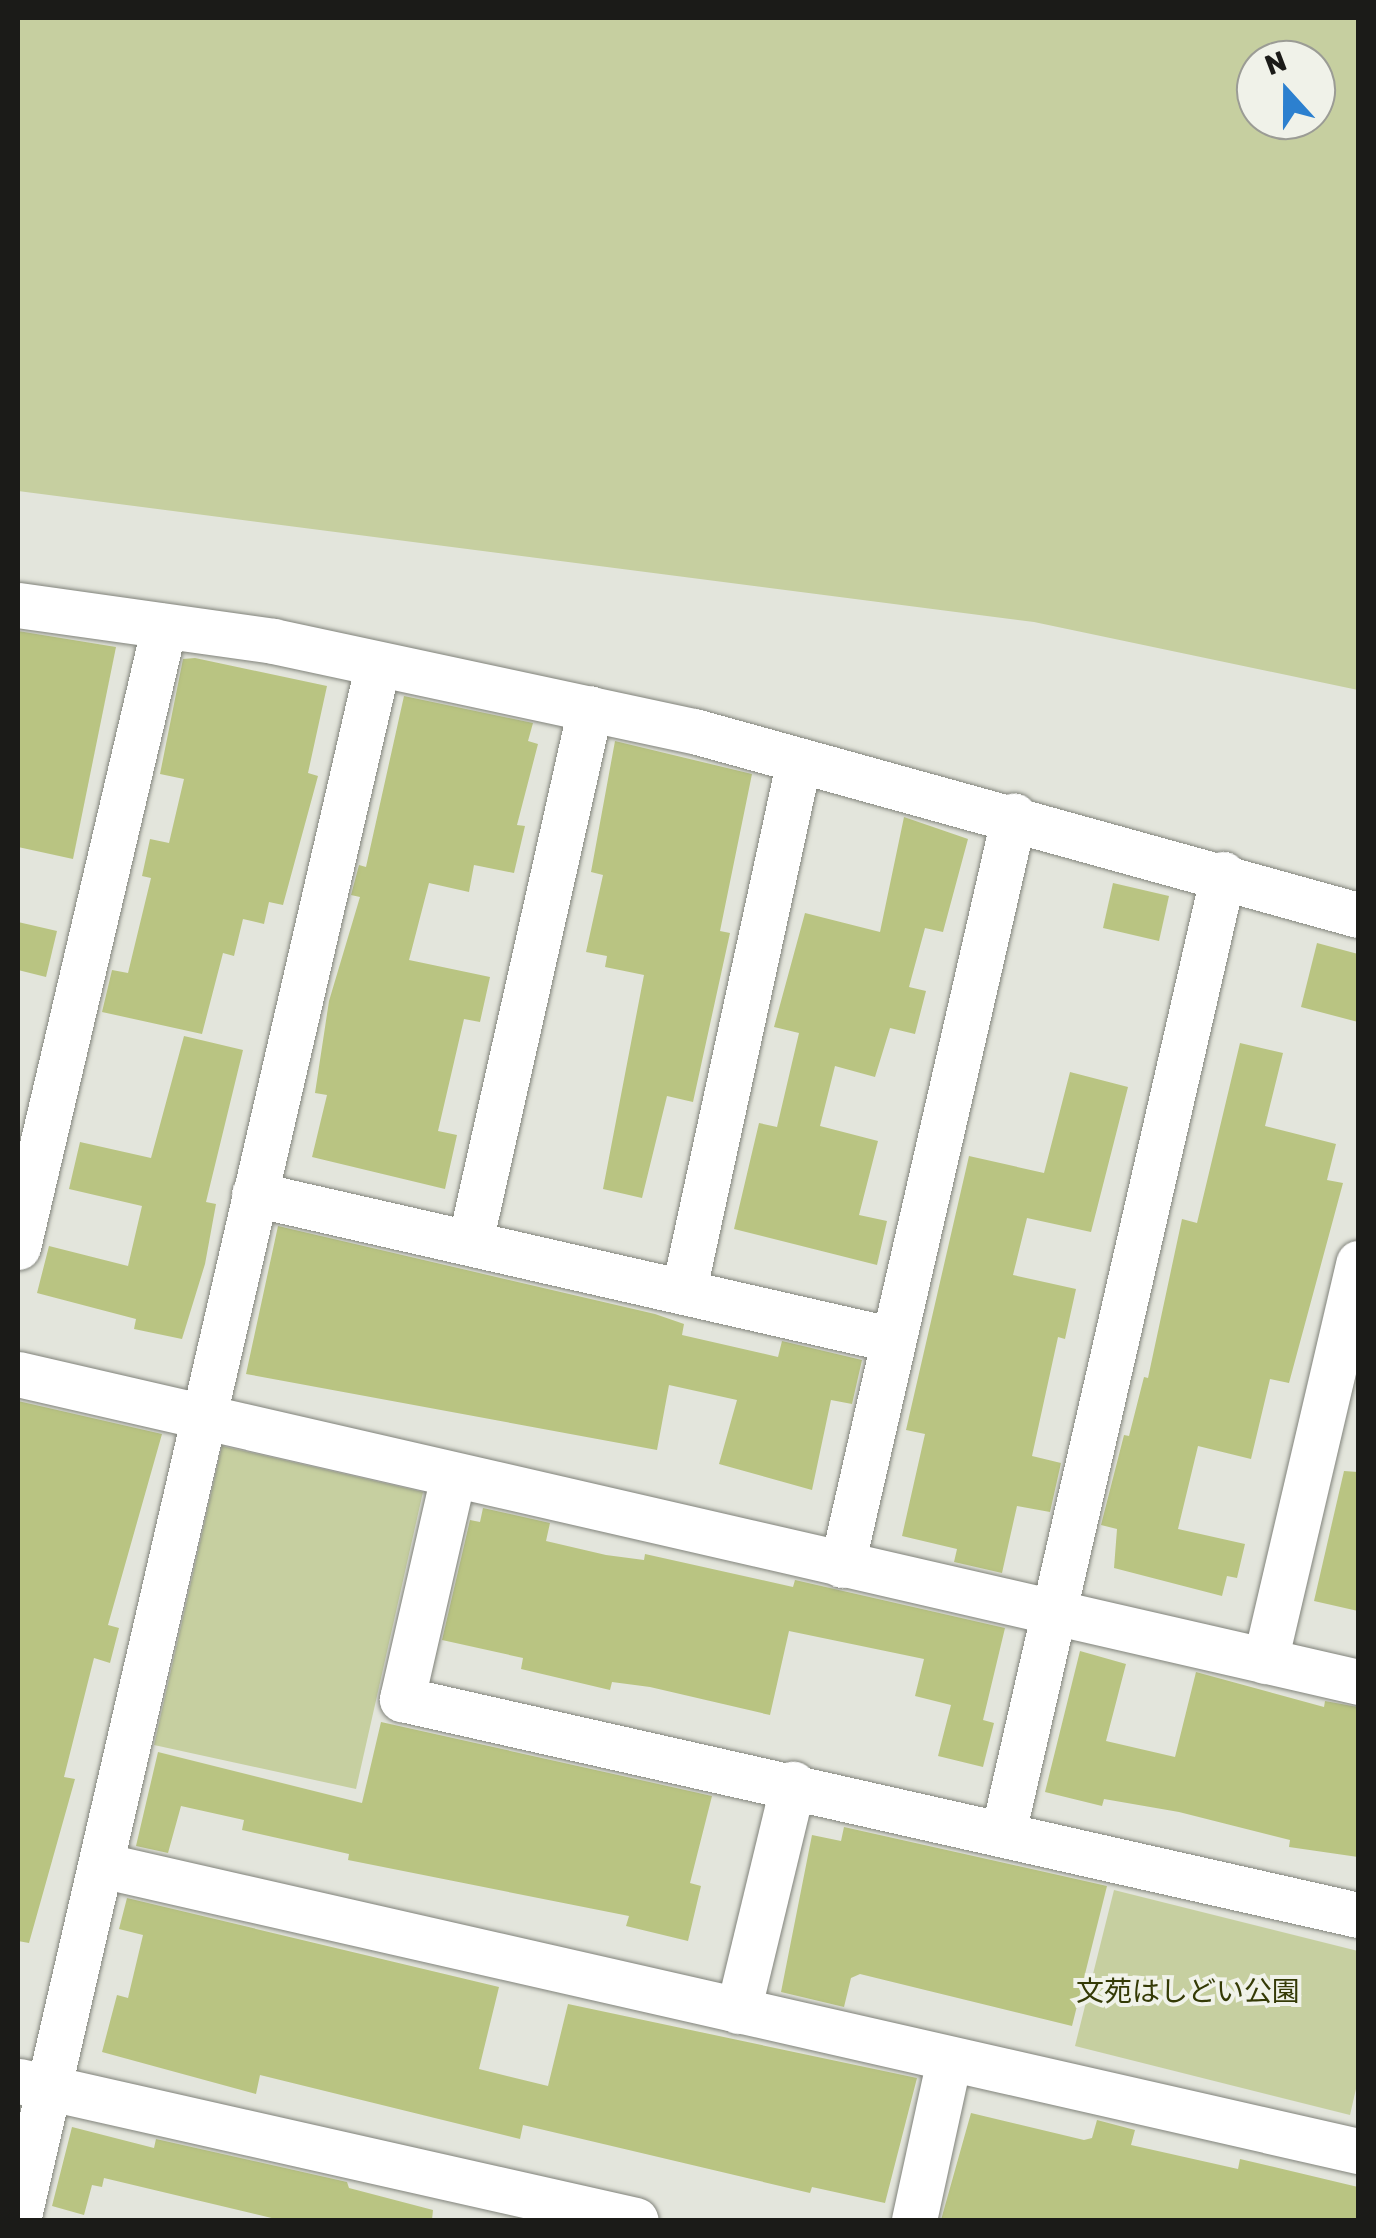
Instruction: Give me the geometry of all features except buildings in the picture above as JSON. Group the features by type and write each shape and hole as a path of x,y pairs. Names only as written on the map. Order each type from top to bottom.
{"street":[{"path":"18,605 273,642 377,668 590,708 1014,815 1358,915"},
{"path":"18,1247 164,626"},
{"path":"18,2220 32,2084 102,1865 377,668"},
{"path":"470,1242 590,708"},
{"path":"684,1290 799,760"},
{"path":"842,1564 1014,815"},
{"path":"1002,1833 1223,874"},
{"path":"254,1194 894,1340"},
{"path":"1265,1661 1358,1263"},
{"path":"18,1374 1358,1682"},
{"path":"453,1476 402,1699 792,1784 1358,1915"},
{"path":"738,2011 792,1784"},
{"path":"102,1865 1358,2151"},
{"path":"914,2220 948,2059"},
{"path":"32,2084 636,2220"}],"green space":[{"path":"18,18 1358,18 1358,690 1034,622 18,491"},
{"path":"222,1446 423,1492 356,1789 154,1745"},
{"name":"文苑はしどい公園","path":"1114,1890 1358,1951 1358,2080 1350,2115 1075,2046"}]}
